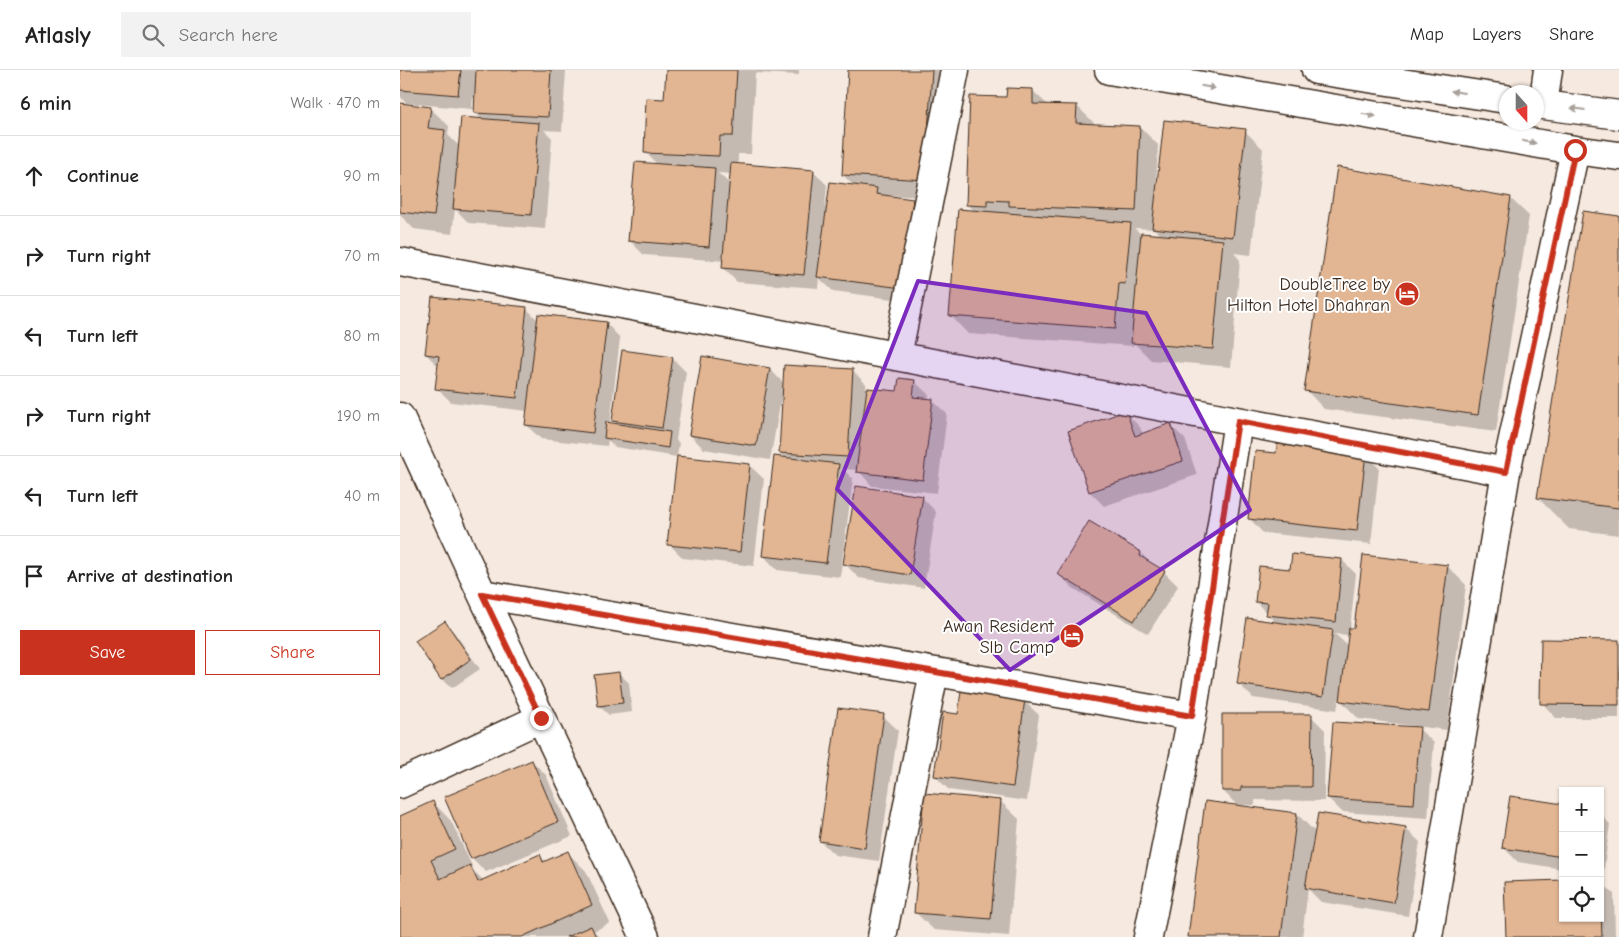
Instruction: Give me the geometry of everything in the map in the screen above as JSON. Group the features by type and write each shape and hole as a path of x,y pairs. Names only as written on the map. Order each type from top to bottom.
{"street":[{"path":"897,356 955,70"},
{"path":"1109,70 1619,156"},
{"path":"1316,70 1499,98"},
{"path":"1544,87 1548,70"},
{"path":"1544,105 1619,115"},
{"path":"1428,937 1506,472 1575,150"},
{"path":"400,262 1506,472"},
{"path":"400,416 482,594 645,937"},
{"path":"1148,937 1192,716 1238,421"},
{"path":"482,594 1192,716"},
{"path":"882,937 934,672"},
{"path":"400,784 541,718"}],"highlighted area":[{"path":"918,281 1146,313 1250,510 1010,670 837,489"}],"building":[{"path":"400,70 461,70 458,95 400,90"},
{"path":"476,70 551,70 548,117 474,113"},
{"path":"666,70 737,70 733,136 720,136 719,156 644,153 646,98 664,99"},
{"path":"848,70 932,70 925,180 842,175"},
{"path":"1007,88 1033,89 1033,104 1077,105 1076,123 1140,126 1136,211 1009,206 1009,201 987,200 987,206 966,205 970,96 1006,97"},
{"path":"400,103 431,107 428,128 445,130 434,216 400,212"},
{"path":"461,117 539,123 531,215 453,209"},
{"path":"1164,120 1246,129 1233,237 1152,228"},
{"path":"635,162 715,168 709,247 628,241"},
{"path":"731,163 814,170 804,275 722,268"},
{"name":"DoubleTree by Hilton Hotel Dhahran","path":"1337,167 1511,197 1478,415 1304,391"},
{"path":"830,182 877,188 876,194 913,199 902,288 817,277"},
{"path":"958,209 1131,223 1125,284 1119,283 1115,329 949,316"},
{"path":"1583,211 1619,216 1619,508 1537,498"},
{"path":"1141,233 1223,240 1213,349 1131,343"},
{"path":"432,297 527,307 517,398 435,389 439,356 425,354"},
{"path":"538,314 607,322 593,433 525,425"},
{"path":"622,350 673,357 662,428 612,421"},
{"path":"702,356 770,368 756,446 689,435"},
{"path":"784,365 853,369 848,457 779,453"},
{"path":"899,378 915,380 913,397 933,399 923,480 856,472 867,388 897,391"},
{"path":"1126,411 1135,436 1171,423 1183,461 1089,492 1068,431"},
{"path":"606,422 670,432 668,448 604,438"},
{"path":"1277,444 1366,453 1357,531 1248,519 1255,451 1276,453"},
{"path":"677,456 750,464 740,552 667,545"},
{"path":"774,456 839,464 826,563 762,556"},
{"path":"856,486 923,496 910,575 843,564"},
{"path":"1089,521 1141,552 1140,556 1165,571 1134,621 1057,574"},
{"path":"1292,554 1342,559 1336,622 1266,615 1268,603 1255,602 1259,566 1290,569"},
{"path":"1363,555 1448,565 1429,712 1340,701 1349,628 1354,628"},
{"path":"1247,618 1333,630 1323,697 1237,684"},
{"path":"445,621 471,659 441,680 415,641"},
{"path":"1541,639 1619,640 1619,705 1540,704"},
{"path":"619,672 623,703 598,706 594,675"},
{"path":"961,691 1025,699 1013,787 934,776 943,712 958,714"},
{"path":"838,708 884,714 865,848 819,841"},
{"path":"1222,714 1312,714 1311,787 1241,787 1241,791 1222,791"},
{"path":"1333,722 1420,727 1414,804 1327,798"},
{"path":"532,760 558,822 471,859 444,797"},
{"path":"924,793 1001,800 991,919 914,913"},
{"path":"1510,796 1559,803 1559,856 1502,848"},
{"path":"433,801 455,849 431,860 440,879 470,865 478,882 540,854 543,862 568,851 592,905 522,937 400,937 400,816"},
{"path":"1205,801 1297,813 1281,937 1188,937"},
{"path":"1318,813 1406,827 1394,903 1305,888"},
{"path":"1559,880 1559,922 1601,922 1602,937 1506,937 1504,882"},
{"path":"591,926 596,937 566,937"}],"place":[{"name":"DoubleTree by Hilton Hotel Dhahran","path":"1407,294"},
{"name":"Awan Resident Slb Camp","path":"1072,636"}],"route":[{"path":"541,718 482,594 1192,716 1238,421 1506,472 1575,150"}]}
